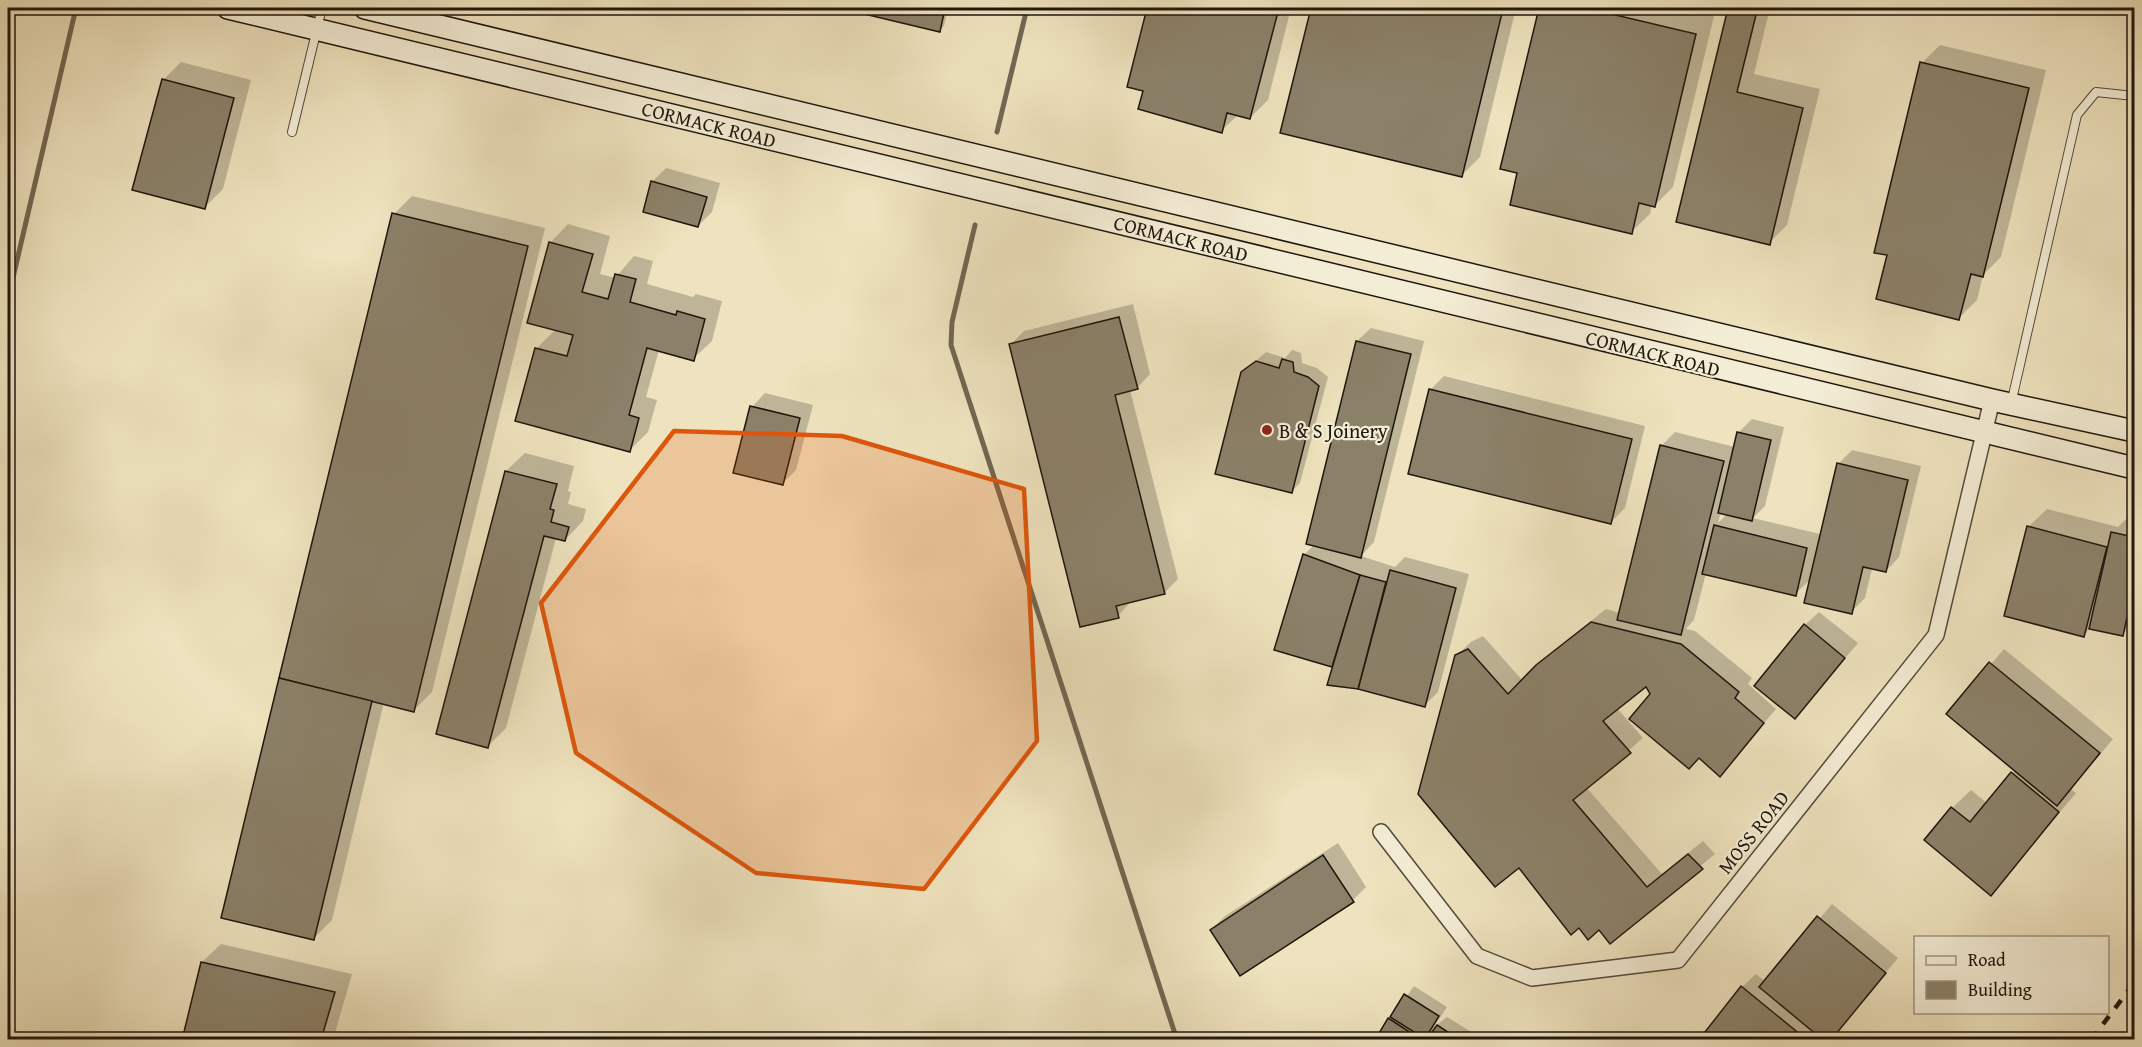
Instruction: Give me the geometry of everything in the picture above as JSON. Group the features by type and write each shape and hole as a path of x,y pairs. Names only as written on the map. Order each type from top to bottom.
{"street":[{"name":"CORMACK ROAD","path":"228,8 2134,468"},
{"name":"CORMACK ROAD","path":"365,8 2001,402 2134,431"},
{"name":"MOSS ROAD","path":"1381,832 1477,956 1532,978 1678,960 1936,635 1984,433 2001,402"}],"lane":[{"path":"292,132 322,8"},
{"path":"2001,402 2077,115 2096,92 2134,96"}],"highlighted area":[{"path":"674,431 842,436 1024,489 1037,741 924,889 756,873 576,753 541,603"}],"building":[{"path":"839,8 945,8 940,32"},
{"path":"1147,8 1279,8 1250,119 1227,113 1222,133 1138,109 1143,91 1127,87"},
{"path":"1311,8 1503,9 1462,177 1280,133"},
{"path":"1539,8 1586,8 1696,34 1655,207 1639,203 1632,234 1510,205 1517,173 1500,169"},
{"path":"1728,8 1756,15 1737,92 1803,108 1770,245 1676,222"},
{"path":"1920,62 2029,88 1983,277 1971,274 1959,320 1876,299 1887,255 1874,253"},
{"path":"162,79 234,98 205,209 132,190"},
{"path":"651,181 707,197 698,227 643,212"},
{"path":"392,213 528,246 414,712 279,678"},
{"path":"549,242 593,254 582,292 608,299 615,274 636,279 630,302 676,315 677,311 705,319 694,361 647,348 629,415 639,418 630,452 515,421 535,348 567,356 573,335 527,323"},
{"path":"1119,317 1138,389 1115,395 1165,594 1116,606 1119,618 1080,627 1009,344"},
{"path":"1356,341 1411,354 1361,558 1306,544"},
{"name":"B & S Joinery","path":"1282,359 1293,362 1294,372 1308,377 1319,386 1292,493 1215,474 1241,372 1256,361 1279,368"},
{"path":"1429,389 1632,439 1611,524 1408,474"},
{"path":"750,406 800,418 783,485 733,473"},
{"path":"1737,432 1771,440 1752,521 1718,513"},
{"path":"1660,445 1724,461 1681,635 1617,620"},
{"path":"1837,463 1908,480 1886,572 1863,567 1852,614 1804,603"},
{"path":"505,471 557,484 550,509 554,510 551,522 569,527 565,541 544,536 488,748 436,734"},
{"path":"1714,525 1807,548 1796,596 1702,574"},
{"path":"2027,526 2107,547 2084,637 2004,616"},
{"path":"2111,532 2134,537 2134,585 2123,636 2089,629"},
{"path":"1303,554 1360,575 1332,667 1274,650"},
{"path":"1390,570 1456,588 1425,707 1358,689"},
{"path":"1360,575 1386,582 1358,689 1327,685"},
{"path":"1591,622 1681,644 1739,692 1735,698 1764,723 1720,777 1699,758 1689,769 1629,719 1650,694 1646,687 1603,721 1631,753 1573,800 1647,887 1688,854 1703,869 1610,944 1599,930 1588,940 1579,928 1571,935 1519,868 1495,887 1418,794 1455,655 1468,649 1508,694 1536,665"},
{"path":"1804,624 1845,658 1795,719 1754,686"},
{"path":"1989,662 2100,753 2057,806 1946,714"},
{"path":"279,678 372,701 314,940 221,918"},
{"path":"2011,772 2059,812 1991,896 1924,840 1951,807 1970,822"},
{"path":"1323,855 1354,902 1240,976 1210,930"},
{"path":"1817,916 1886,973 1831,1040 1823,1040 1759,987"},
{"path":"201,962 335,992 321,1040 182,1040"},
{"path":"1741,986 1807,1040 1714,1040 1705,1032"},
{"path":"1404,994 1439,1016 1425,1039 1390,1017"},
{"path":"1388,1018 1422,1040 1375,1040"},
{"path":"1437,1025 1460,1040 1427,1039"}],"waterway":[{"path":"8,299 76,8"},
{"path":"997,132 1027,8"},
{"path":"975,225 952,322 951,345 1177,1040"}],"railway":[{"path":"2091,1040 2134,983"}],"place":[{"name":"B & S Joinery","path":"1267,430"}]}
